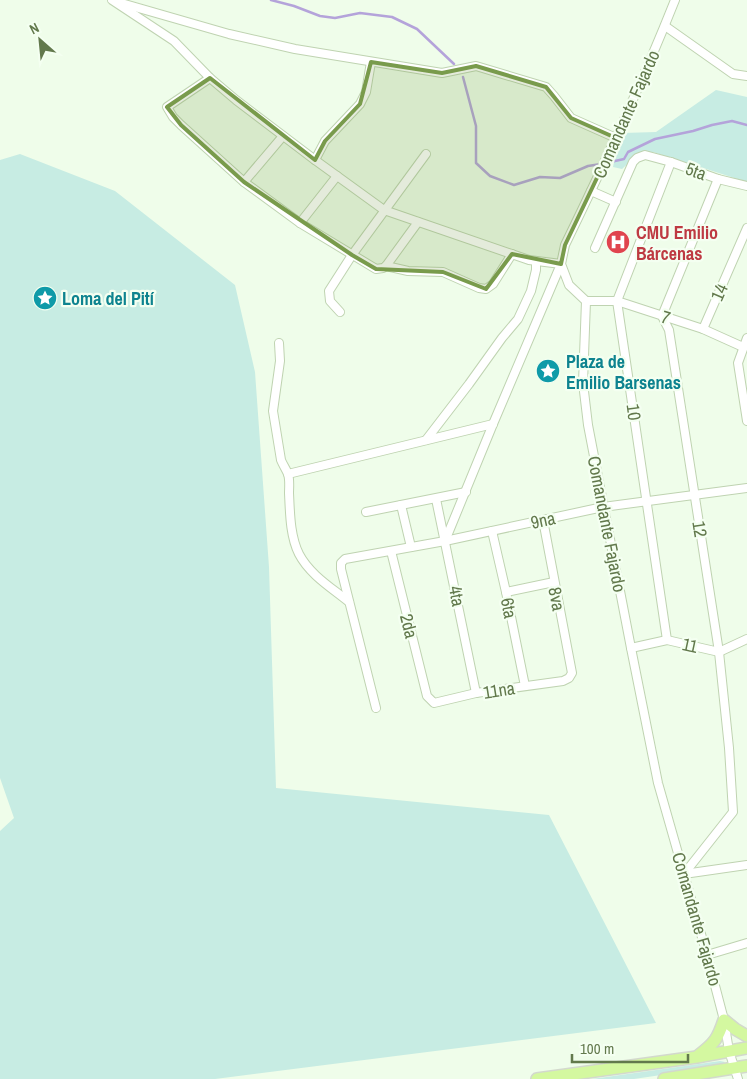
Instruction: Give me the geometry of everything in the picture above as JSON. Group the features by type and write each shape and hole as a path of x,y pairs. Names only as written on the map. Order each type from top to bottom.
{"highway":[{"path":"697,1057 712,1046 719,1035 724,1020 735,1030 747,1036"},
{"path":"537,1079 697,1057 747,1048"},
{"path":"669,1078 736,1074 747,1066"},
{"path":"669,1078 686,1079"}],"street":[{"name":"Comandante Fajardo","path":"446,541 560,264 565,245 616,138 675,0"},
{"path":"113,1 229,34 294,49 442,73 476,66 546,87 571,118 616,138"},
{"path":"113,1 174,42 210,78 236,100 384,210 512,254 536,261 560,264 569,286 586,301"},
{"path":"665,26 733,74 747,76"},
{"path":"315,160 325,141 360,104 366,92 371,62"},
{"path":"210,78 167,107 173,117 244,182 300,222 376,269 386,266 418,222"},
{"path":"244,182 283,136"},
{"path":"340,312 330,301 329,291 352,255 426,154"},
{"name":"5ta","path":"616,202 633,162 645,155 671,162 718,180 747,186"},
{"name":"10","path":"667,640 618,301 671,162"},
{"path":"300,222 337,176"},
{"path":"662,316 718,180"},
{"path":"591,191 616,202 595,248"},
{"name":"14","path":"702,329 747,228"},
{"path":"386,266 408,271 443,272 479,288 486,289 492,284 512,254"},
{"path":"426,440 518,319 531,291 536,261"},
{"name":"Comandante Fajardo","path":"586,301 583,383 588,425 603,507 658,783 707,954 736,1074"},
{"name":"7","path":"586,301 618,301 702,329 744,346"},
{"name":"12","path":"662,316 669,330 720,652 733,812 684,874"},
{"path":"747,338 738,363 747,421"},
{"path":"279,343 280,361 273,412 281,460 288,474 290,516 294,536 299,554 307,566 349,602 376,708"},
{"path":"288,474 493,424"},
{"name":"9na","path":"349,602 341,569 341,563 345,559 446,541 603,507 747,488"},
{"path":"366,512 466,492"},
{"name":"4ta","path":"436,499 476,693"},
{"path":"401,506 411,547"},
{"name":"8va","path":"543,520 572,673 569,678"},
{"name":"6ta","path":"492,531 524,686"},
{"name":"2da","path":"391,551 427,696 430,700"},
{"path":"506,592 554,582"},
{"name":"11","path":"631,648 667,640 720,652 747,639"},
{"name":"11na","path":"430,700 434,703 476,693 563,682 569,678"},
{"path":"684,874 747,865"},
{"path":"707,954 747,943"}],"highlighted area":[{"path":"371,62 442,73 476,66 546,87 571,118 616,138 565,245 561,264 512,254 486,289 443,272 376,269 352,255 244,182 181,125 167,107 210,78 315,160 325,141 360,104"}],"shaded area":[{"path":"716,90 747,97 747,182 653,152 636,156 622,169 613,167 623,133 656,132"},
{"path":"20,154 115,191 235,285 255,372 269,567 276,788 549,815 656,1023 215,1079 0,1079 0,831 14,818 0,778 0,160"},
{"path":"720,1061 725,1062 722,1066 634,1079 592,1079"}],"waterway":[{"path":"271,0 320,16 335,18 360,13 392,17 417,29 454,64"},
{"path":"463,77 476,126 476,163 490,176 514,185 540,177 560,178 588,166 601,164"},
{"path":"606,163 624,159 628,152 655,139 732,121 747,125"}],"place":[{"name":"CMU Emilio Bárcenas","path":"618,242"},
{"name":"Loma del Pití","path":"45,298"},
{"name":"Plaza de Emilio Barsenas","path":"548,371"}]}
